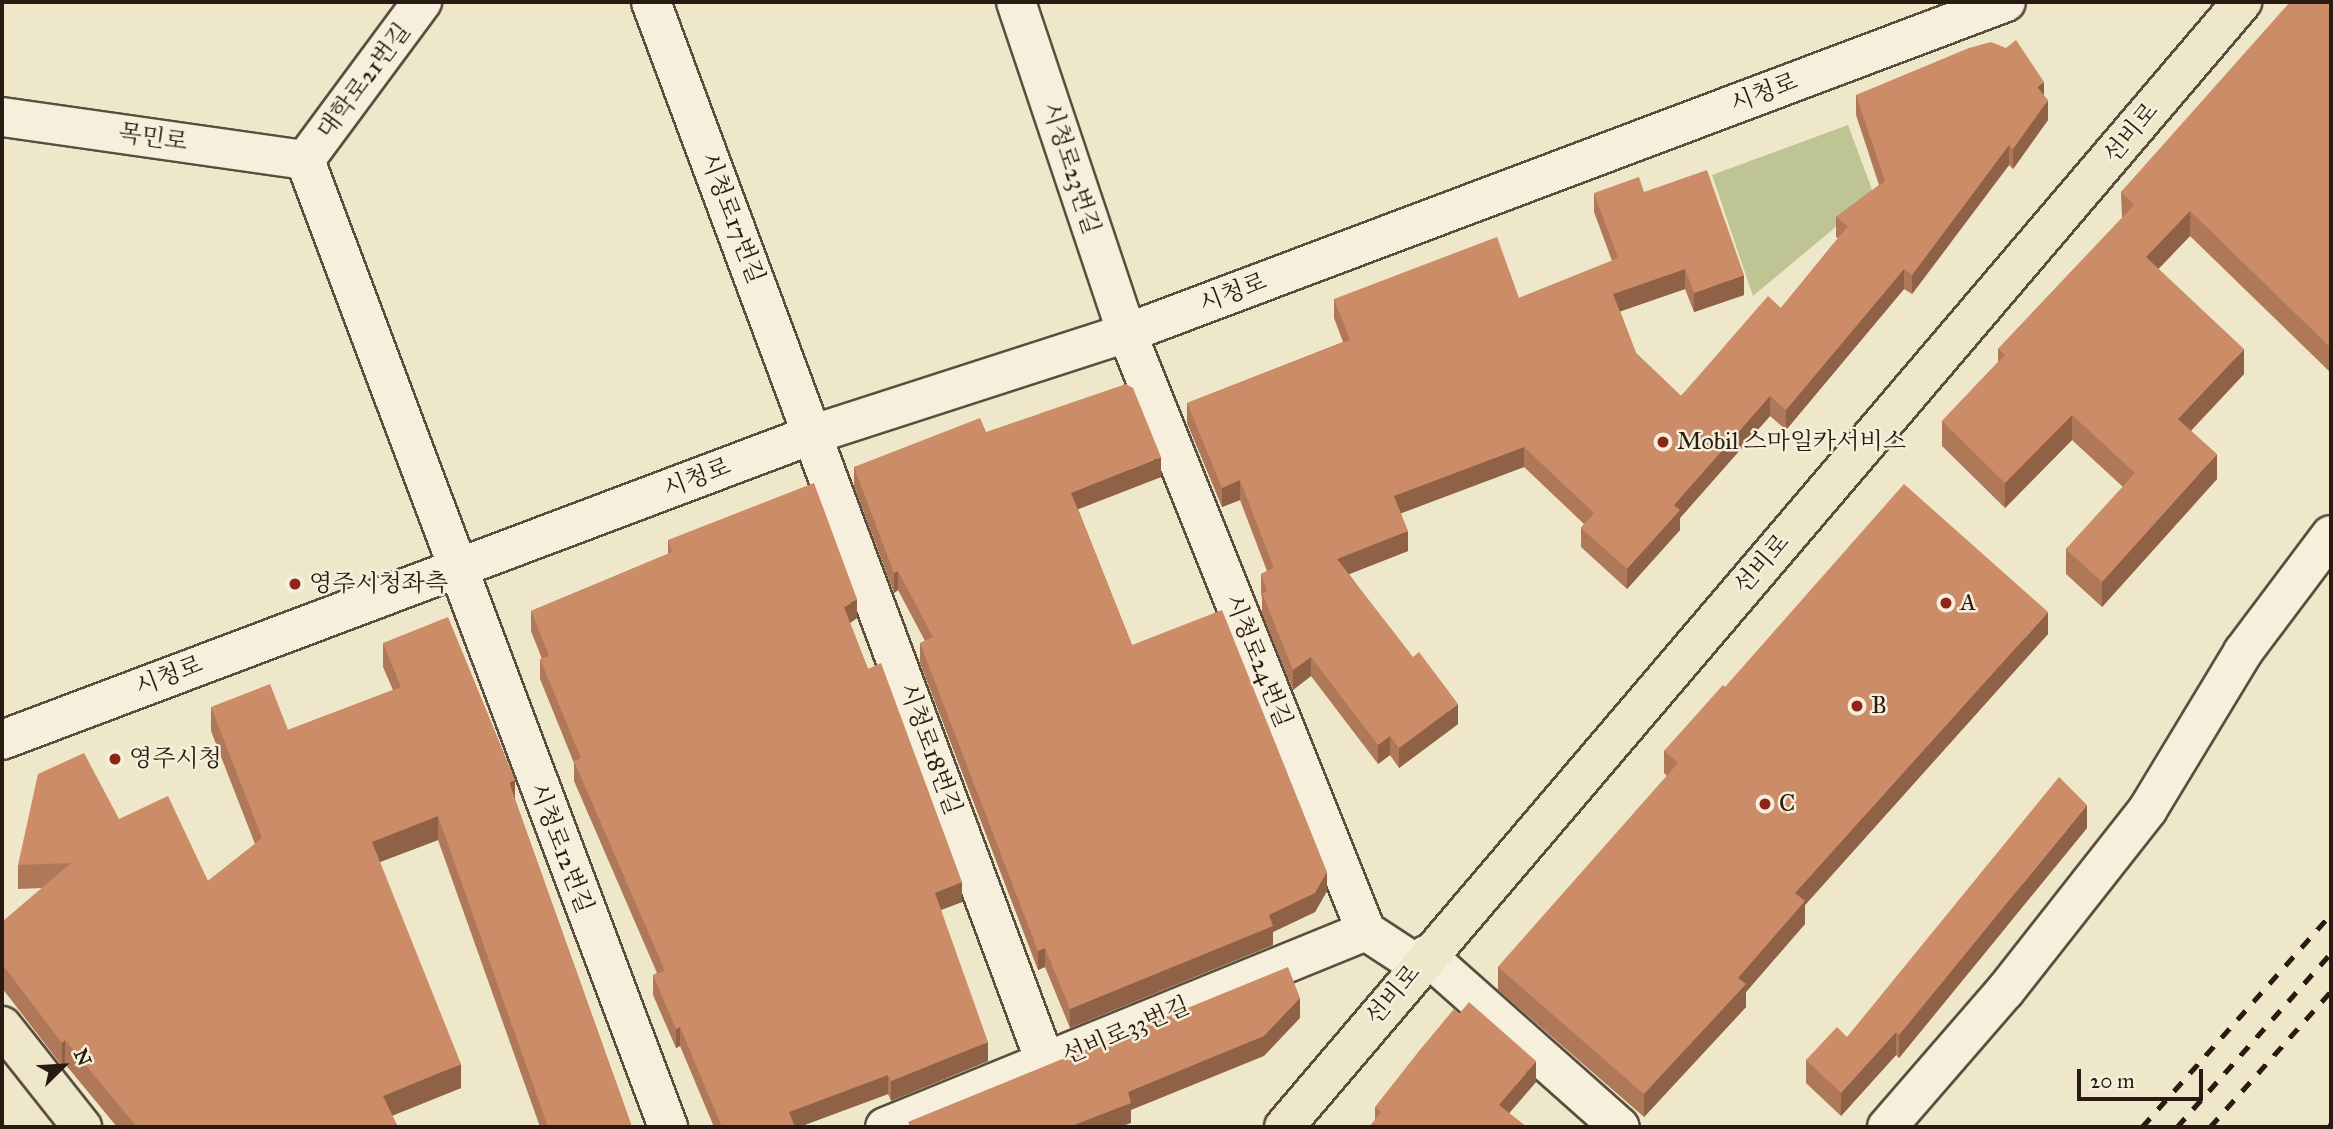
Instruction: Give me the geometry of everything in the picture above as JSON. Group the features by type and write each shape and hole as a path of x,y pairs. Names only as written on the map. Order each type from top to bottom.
{"main road":[{"name":"선비로","path":"1284,1127 1422,960 2242,2"},
{"path":"2,1026 82,1127"}],"street":[{"name":"대학로21번길","path":"305,160 422,2"},
{"name":"시청로17번길","path":"651,2 814,434"},
{"name":"시청로23번길","path":"1016,2 1126,333"},
{"name":"시청로","path":"2,740 814,434 1126,333 2006,2"},
{"name":"목민로","path":"2,117 305,160"},
{"path":"305,160 455,569"},
{"name":"시청로24번길","path":"1126,333 1366,931"},
{"name":"시청로18번길","path":"814,434 1046,1064"},
{"path":"1886,1127 2005,991 2148,809 2243,652 2331,535"},
{"name":"시청로12번길","path":"455,569 668,1127"},
{"path":"1366,931 1422,960 1620,1127"},
{"name":"선비로33번길","path":"885,1127 1046,1064 1366,931"}],"green space":[{"path":"1848,125 1874,195 1753,296 1712,175"}],"building":[{"path":"2290,2 2331,2 2331,348 2190,211 2146,257 2244,349 2178,419 2217,454 2102,582 2066,549 2135,473 2072,415 2005,483 1942,421 2005,355 1998,349 2134,205 2121,192"},
{"path":"2016,40 2044,82 2037,87 2048,100 2013,149 2009,145 1912,275 1904,269 1786,410 1770,396 1674,505 1680,510 1627,569 1581,528 1594,513 1524,447 1394,496 1408,531 1337,559 1413,657 1419,652 1458,704 1399,748 1390,736 1378,745 1311,657 1293,670 1262,593 1267,591 1261,574 1274,568 1240,480 1222,488 1187,403 1350,340 1334,299 1497,237 1519,298 1618,258 1594,193 1639,177 1644,192 1707,170 1744,275 1694,293 1685,269 1613,294 1636,353 1681,396 1768,296 1781,308 1848,226 1836,217 1885,181 1856,95 1969,48 1991,42 2006,48"},
{"path":"1126,384 1133,388 1161,457 1071,493 1132,645 1222,610 1327,872 1315,893 1269,915 1273,926 1070,1009 1045,948 1038,951 920,643 933,637 898,571 894,573 854,467 980,418 986,432"},
{"path":"814,483 857,599 844,607 868,669 881,663 962,882 935,893 988,1042 891,1081 888,1075 789,1112 795,1127 722,1127 680,1027 676,1029 653,975 665,971 574,761 581,758 540,659 549,656 531,611 672,552 668,540"},
{"path":"1904,484 2048,612 1795,893 1805,901 1738,978 1746,984 1644,1094 1498,967 1678,763 1664,751 1723,685 1725,687"},
{"path":"448,617 515,780 509,782 632,1127 548,1127 438,816 372,842 461,1064 383,1096 398,1127 137,1127 65,1040 62,1043 2,964 3,921 71,863 18,865 38,774 84,753 119,819 168,796 208,881 262,838 211,707 270,684 288,730 401,687 383,643"},
{"path":"2059,777 2087,805 1899,1035 1896,1032 1841,1093 1806,1060 1837,1027 1847,1037"},
{"path":"1288,967 1300,998 1264,1036 1128,1092 1131,1103 1069,1127 910,1127 908,1122"},
{"path":"1469,1002 1536,1061 1499,1105 1527,1127 1369,1127 1381,1112 1375,1107 1419,1051 1454,1009 1459,1014"}],"railway":[{"path":"2142,1127 2331,914"},
{"path":"2177,1127 2331,953"},
{"path":"2210,1127 2331,991"}],"place":[{"name":"Mobil 스마일카서비스","path":"1663,442"},
{"name":"영주시청좌측","path":"295,584"},
{"name":"A","path":"1946,603"},
{"name":"B","path":"1857,706"},
{"name":"영주시청","path":"115,759"},
{"name":"C","path":"1765,804"}]}
